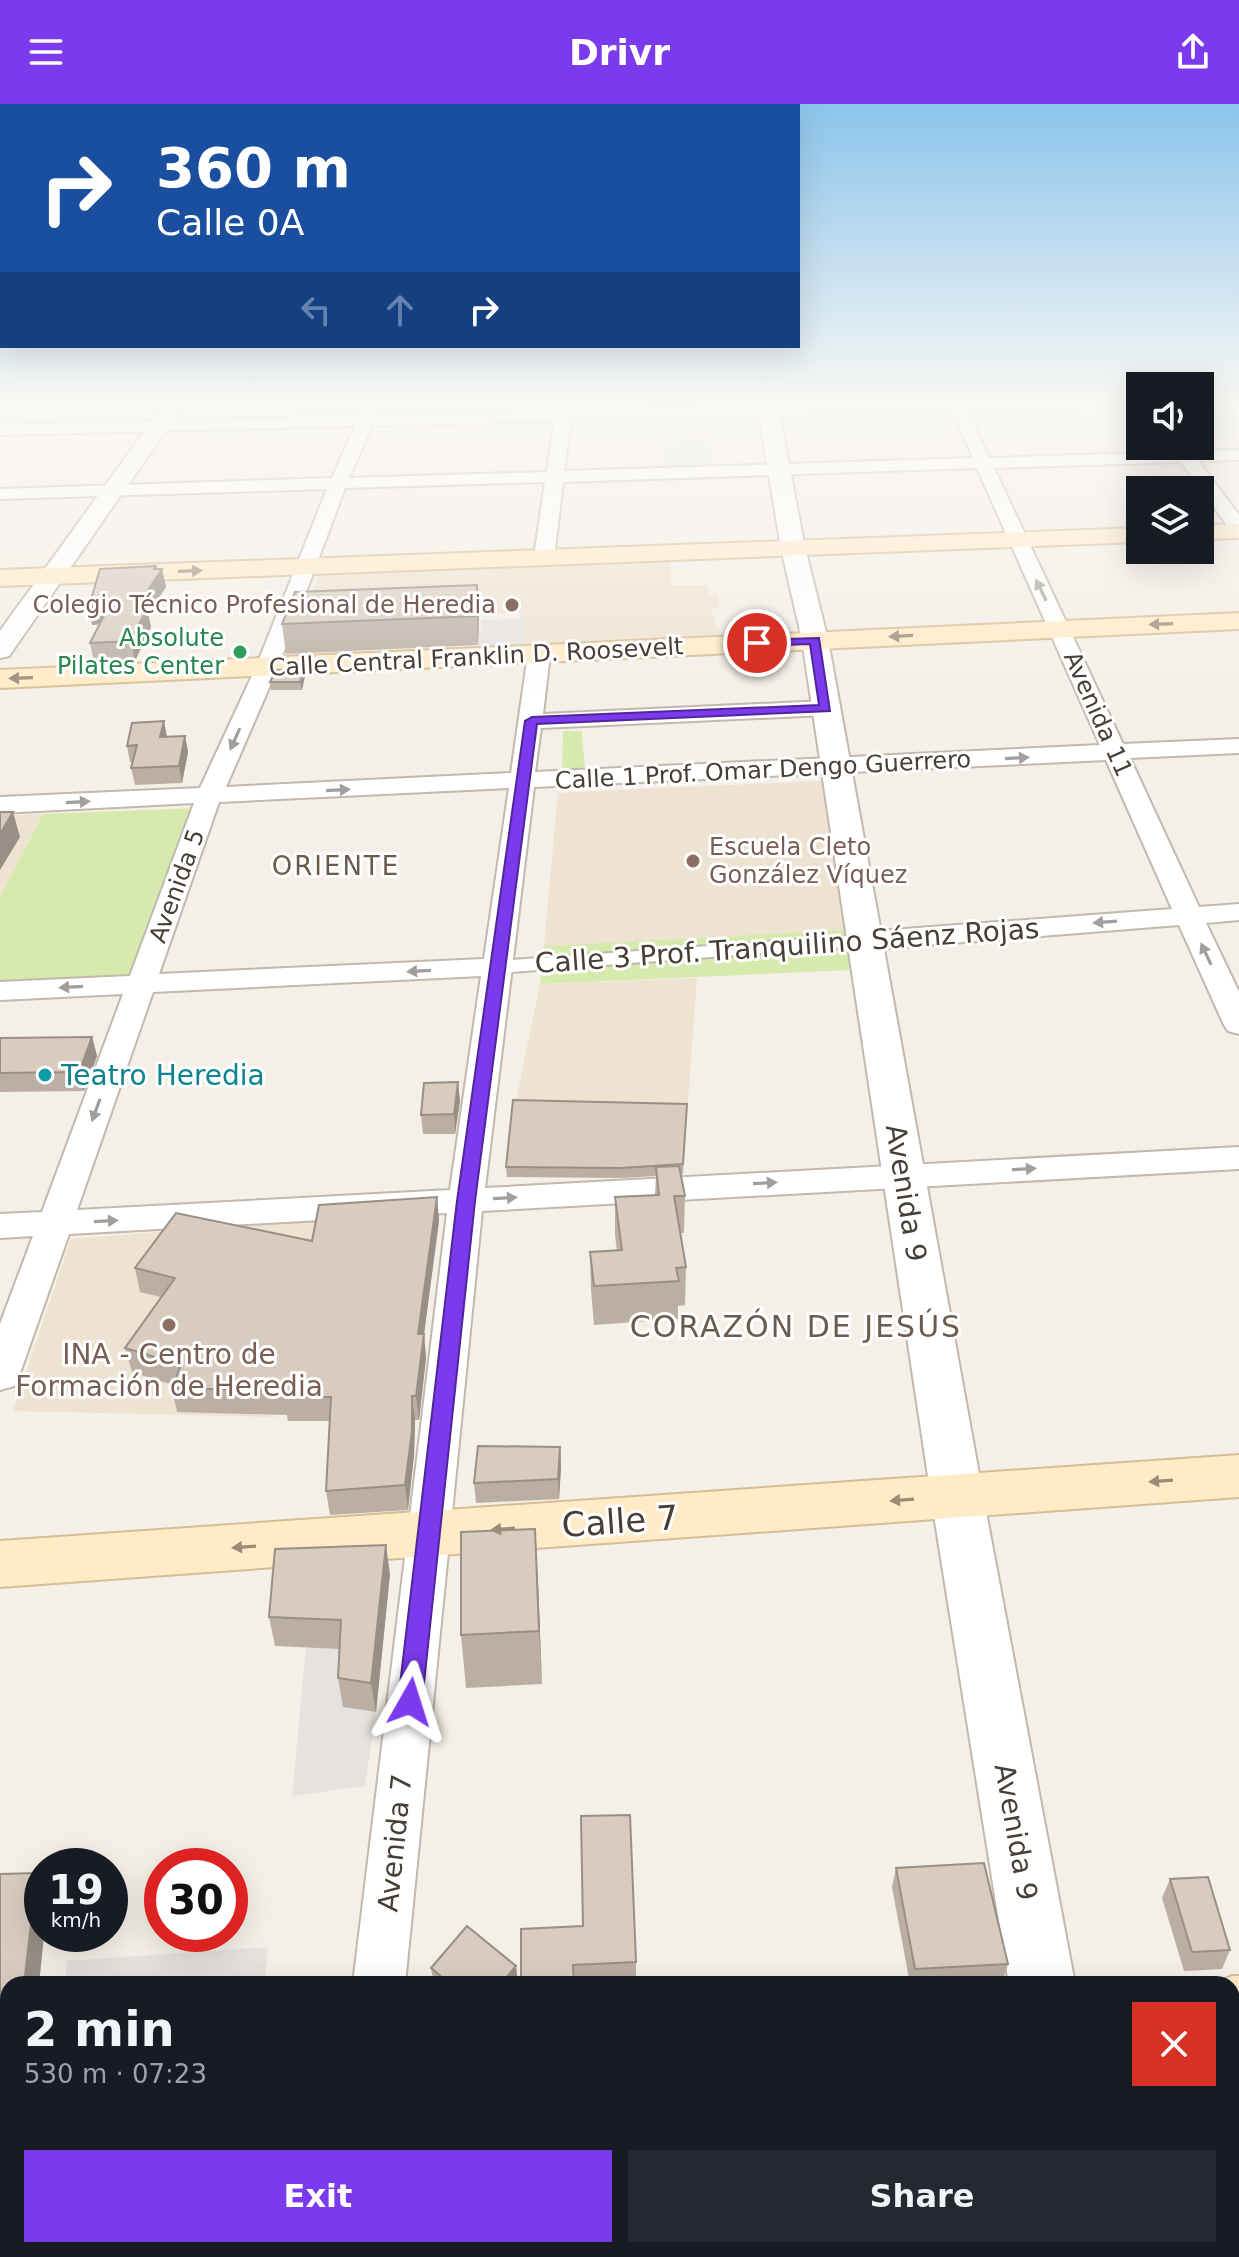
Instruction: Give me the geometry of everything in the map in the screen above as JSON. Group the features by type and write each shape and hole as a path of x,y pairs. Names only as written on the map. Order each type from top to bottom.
{"main road":[{"path":"1214,531 1239,529"},
{"path":"0,578 1126,536"},
{"name":"Calle Central Franklin D. Roosevelt","path":"0,679 1239,621"},
{"name":"Calle 7","path":"0,1564 1239,1476"}],"street":[{"path":"0,650 102,503"},
{"name":"Avenida 5","path":"0,1376 209,796 267,667 331,503"},
{"path":"544,557 553,503"},
{"name":"Avenida 9","path":"784,503 815,640 957,1496 1041,1976"},
{"name":"Avenida 11","path":"1001,503 1239,1025"},
{"path":"1220,503 1239,529"},
{"name":"Avenida 7","path":"380,1976 466,1201 539,654"},
{"path":"532,721 826,708"},
{"name":"Calle 1 Prof. Omar Dengo Guerrero","path":"0,805 1239,746"},
{"name":"Calle 3 Prof. Tranquilino Sáenz Rojas","path":"0,991 497,967 1239,912"},
{"path":"0,1226 1239,1158"}],"shaded area":[{"name":"Colegio Técnico Profesional de Heredia","path":"671,559 671,585 708,585 709,595 718,595 719,608 711,609 720,637 524,648 524,612 297,621 321,573"},
{"path":"520,612 525,612 524,648 478,651 477,630 482,630 481,620 520,619"},
{"name":"Escuela Cleto González Víquez","path":"821,781 844,930 544,946 558,793"},
{"path":"43,814 0,897 0,816"},
{"path":"697,978 687,1114 514,1110 540,984"},
{"name":"INA - Centro de Formación de Heredia","path":"319,1219 276,1417 13,1411 71,1239"},
{"path":"306,1648 346,1649 343,1707 376,1712 365,1786 292,1796"},
{"path":"268,1947 265,1976 66,1976 67,1961 196,1952 248,1952 248,1948"}],"green space":[{"path":"563,731 582,731 585,772 562,773"},
{"path":"198,808 135,978 0,984 0,897 43,814"},
{"path":"844,930 852,970 540,984 544,946"}],"building":[{"path":"156,566 154,569 162,569 136,608 147,608 131,641 90,643 110,604 89,606 100,569"},
{"path":"477,585 477,616 282,624 295,592"},
{"path":"304,669 300,682 270,682 276,670"},
{"path":"164,721 160,737 185,736 179,766 131,768 137,745 127,746 132,723"},
{"path":"0,812 13,812 0,834"},
{"path":"92,1037 79,1072 0,1073 0,1038"},
{"path":"458,1082 454,1114 421,1115 424,1083"},
{"path":"513,1100 687,1104 683,1164 621,1168 506,1167"},
{"path":"679,1166 685,1196 674,1196 686,1267 676,1268 679,1281 594,1286 590,1252 622,1250 615,1197 659,1195 656,1167"},
{"path":"437,1197 418,1334 424,1334 416,1396 412,1396 412,1431 405,1485 326,1491 331,1397 284,1397 285,1391 172,1388 181,1365 125,1348 175,1278 135,1268 176,1213 312,1241 319,1205"},
{"path":"478,1446 560,1447 558,1479 474,1483"},
{"path":"535,1529 539,1631 461,1635 461,1532"},
{"path":"386,1545 371,1683 338,1678 341,1620 269,1617 275,1549"},
{"path":"630,1815 636,1962 573,1965 574,1976 521,1976 521,1929 583,1926 581,1816"},
{"path":"984,1863 1008,1964 915,1969 896,1868"},
{"path":"24,1873 24,1952 28,1952 25,1976 0,1976 0,1874"},
{"path":"1208,1877 1230,1950 1192,1952 1170,1879"},
{"path":"467,1926 516,1966 508,1976 440,1976 431,1968"}],"place":[{"name":"Colegio Técnico Profesional de Heredia","path":"512,605"},
{"name":"Absolute Pilates Center","path":"240,652"},
{"name":"Escuela Cleto González Víquez","path":"693,861"},
{"name":"Teatro Heredia","path":"45,1075"},
{"name":"INA - Centro de Formación de Heredia","path":"169,1325"}],"district":[{"name":"ORIENTE","path":"336,866"},
{"name":"CORAZÓN DE JESÚS","path":"796,1326"}],"route":[{"path":"410,1702 466,1201 532,721 826,708 815,640 757,643"}]}
